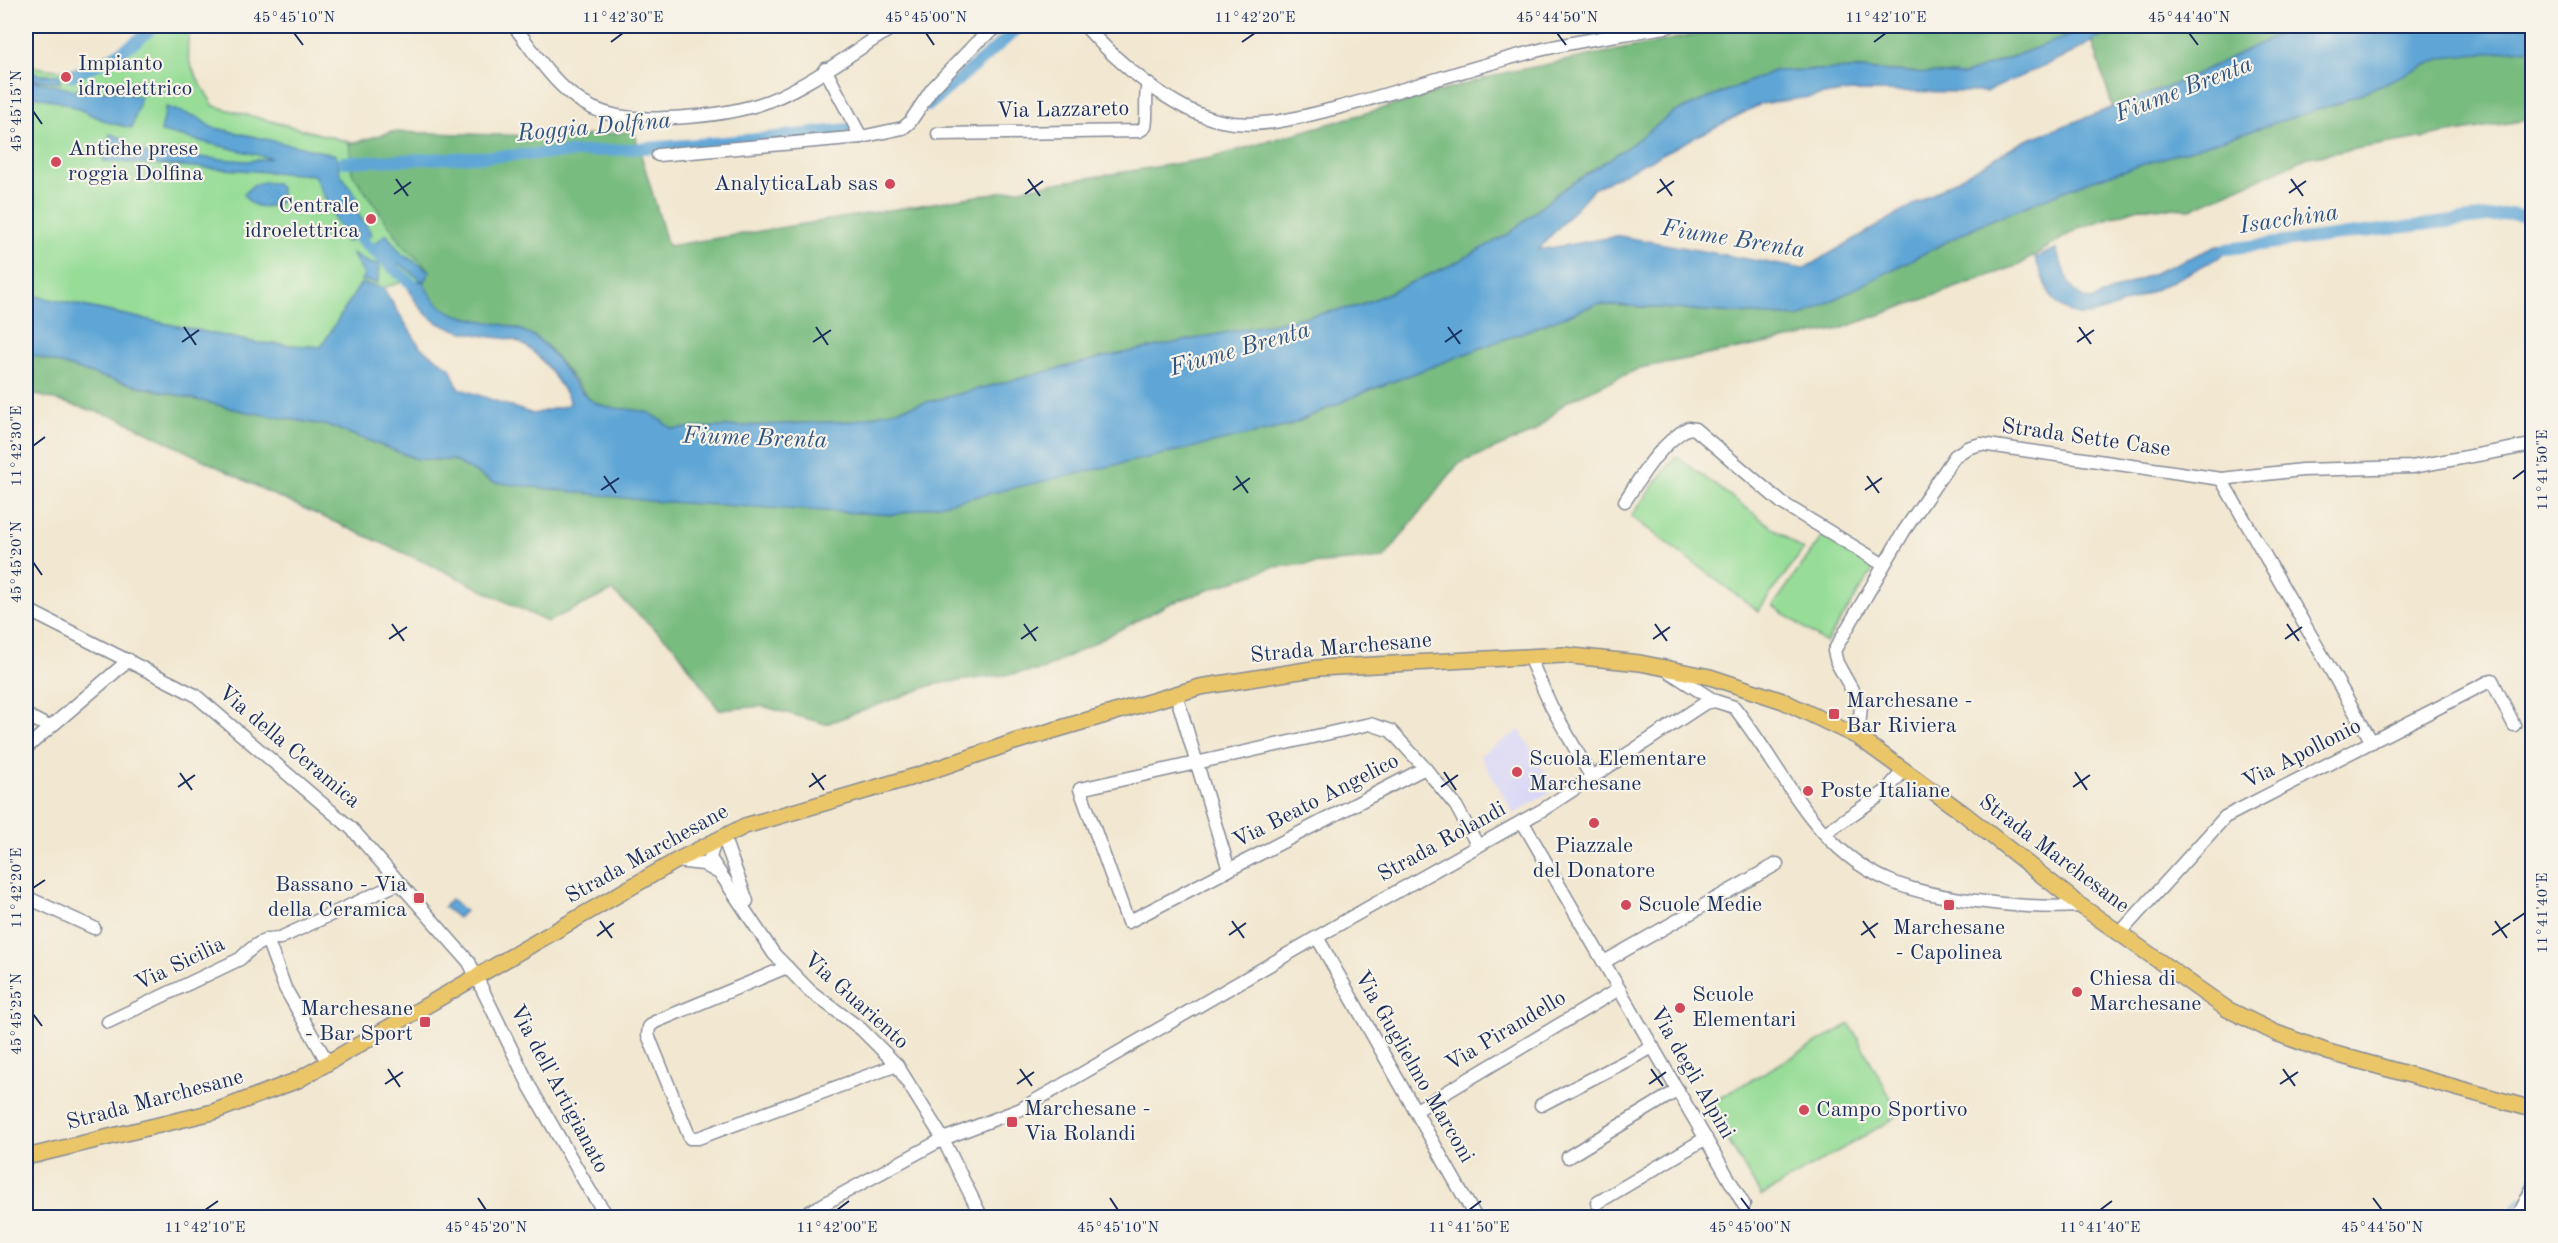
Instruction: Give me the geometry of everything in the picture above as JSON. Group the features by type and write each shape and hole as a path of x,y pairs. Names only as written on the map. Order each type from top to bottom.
{"main road":[{"name":"Strada Marchesane","path":"26,1156 213,1112 298,1080 676,861 745,826 916,777 1014,742 1176,694 1256,676 1319,668 1563,656 1662,667 1710,677 1783,701 1858,736 2081,906 2227,1009 2276,1033 2328,1052 2532,1109"}],"street":[{"path":"514,26 550,75 573,96 618,118 705,117 759,105 786,93 895,26"},
{"path":"658,155 861,137 903,128 910,122 932,89 976,42 999,26"},
{"path":"1085,26 1103,46 1148,84 1190,108 1219,121 1249,125 1290,120 1545,49 1670,26"},
{"path":"825,69 861,137"},
{"name":"Via Lazzareto","path":"938,134 1139,131 1145,127 1147,117 1148,84"},
{"path":"1625,501 1651,462 1679,433 1688,428 1695,429 1782,503 1884,565"},
{"name":"Strada Sette Case","path":"1858,736 1861,706 1837,663 1834,651 1884,565 1955,456 1967,448 1981,444 2221,479 2302,470 2412,468 2532,445"},
{"path":"2221,479 2372,742"},
{"name":"Via della Ceramica","path":"26,609 195,695 352,829 461,952 477,976"},
{"path":"1529,657 1551,706 1592,778"},
{"path":"26,748 129,660"},
{"path":"1662,667 1715,700 1734,707 1825,833 1850,858 1876,876 1912,891 2008,905 2081,906"},
{"name":"Via Apollonio","path":"2120,933 2225,817 2493,680 2514,725"},
{"name":"Via Beato Angelico","path":"1176,694 1229,870 1425,768"},
{"name":"Strada Rolandi","path":"798,1218 943,1139 1021,1109 1522,821 1705,703 1715,700"},
{"path":"26,715 49,727"},
{"path":"1229,870 1128,922 1080,789 1370,724 1391,731 1425,768 1456,806 1478,846"},
{"path":"1825,833 1885,792 1904,770"},
{"name":"Via degli Alpini","path":"1522,821 1744,1205"},
{"name":"Via Guariento","path":"719,838 710,858 756,928 787,967 810,991 861,1029 897,1065 943,1139"},
{"name":"Via Guariento","path":"719,838 756,928"},
{"path":"676,861 703,864 722,875"},
{"path":"1604,962 1777,864"},
{"name":"Via Sicilia","path":"108,1022 240,958 251,947 267,939 280,938 399,883"},
{"path":"26,897 94,928"},
{"name":"Via Guglielmo Marconi","path":"1317,937 1476,1218"},
{"path":"267,939 285,988 328,1063"},
{"path":"787,967 655,1022 649,1027 648,1035 690,1138 698,1138 897,1065"},
{"name":"Via dell'Artigianato","path":"477,976 530,1088 590,1191 609,1218"},
{"name":"Via Pirandello","path":"1415,1111 1619,988"},
{"path":"1541,1105 1653,1047"},
{"path":"1568,1157 1678,1090"},
{"path":"1597,1203 1706,1138"},
{"path":"943,1139 982,1218"},
{"path":"2517,1218 2532,1189"}],"shaded area":[{"name":"Scuola Elementare Marchesane","path":"1520,730 1555,789 1514,814 1480,755"}],"green space":[{"path":"147,26 193,26 187,47 189,57 192,68 214,106 353,143 430,271 423,282 405,281 383,288 361,283 322,347 257,343 26,294 26,65 59,70 83,66 106,56"},
{"path":"1737,26 2088,26 2071,35 1963,75 1858,69 1774,71 1673,113 1626,148 1559,192 1509,234 1451,265 1359,306 1104,357 853,421 672,429 649,413 614,410 590,400 548,347 534,336 516,328 459,317 442,309 429,296 423,282 430,271 403,245 352,173 349,142 353,143 391,132 570,137 634,131 668,246 1211,158 1504,73"},
{"path":"2088,26 2532,26 2532,119 2308,157 2191,209 2142,207 2079,228 2019,265 1840,329 1640,368 1566,402 1534,432 1458,464 1384,558 1273,567 1169,604 1042,670 935,684 826,724 762,706 719,710 675,647 612,591 547,622 440,569 274,495 119,418 26,392 26,353 102,377 243,411 330,426 416,459 453,460 493,482 1109,465 1288,426 1362,393 1597,304 1800,317 1981,224 2087,181 2131,168"},
{"path":"1676,456 1803,550 1758,611 1631,516"},
{"path":"1824,534 1875,567 1826,643 1773,606"},
{"name":"Campo Sportivo","path":"1850,1024 1900,1115 1761,1196 1707,1105"}],"water":[{"name":"Fiume Brenta","path":"2089,26 2120,26 2072,53 1986,92 1851,91 1761,104 1593,189 1538,250 1619,236 1803,269 2024,141 2180,82 2296,26 2532,26 2532,48 2442,58 2339,103 2087,182 1981,224 1800,317 1597,304 1362,393 1288,426 894,515 649,501 492,482 453,460 417,459 330,426 243,411 102,377 26,353 26,294 257,343 321,347 361,283 383,288 420,347 450,368 458,388 533,414 569,405 570,400 554,376 527,347 513,340 461,331 438,323 429,317 420,308 405,281 422,281 400,264 383,263 383,259 372,246 386,234 402,254 430,271 423,282 432,298 444,308 457,315 502,324 533,336 542,342 556,358 581,391 602,406 649,413 673,429 853,421 1104,357 1359,306 1451,265 1509,234 1559,192 1626,148 1673,113 1774,71 1858,69 1963,75 2071,35"},
{"path":"26,71 41,75 60,75 60,83 26,78"},
{"path":"26,79 78,91 117,91 141,97 132,128 110,123 67,104 26,94"},
{"path":"166,107 197,117 211,127 336,155 340,173 357,198 350,203 372,234 366,238 358,237 346,242 314,175 103,161 110,134 125,139 125,146 130,152 247,161 271,158 161,132"},
{"path":"264,182 275,183 281,188 281,201 266,207 255,205 247,199 244,194 253,185"},
{"path":"2242,245 2137,298 2096,313 2082,315 2058,305 2046,286 2035,258 2056,249 2072,287 2077,294 2091,300 2217,246"},
{"path":"352,253 371,264 379,264 378,283 361,280 364,275"},
{"path":"451,899 465,911 458,918 444,907"}],"waterway":[{"path":"71,76 115,55 154,26"},
{"name":"Roggia Dolfina","path":"928,106 1021,26"},
{"name":"Roggia Dolfina","path":"344,162 659,147 847,129"},
{"name":"Isacchina","path":"2227,249 2511,214 2526,217 2532,222"},
{"name":"Isacchina","path":"354,224 361,240 421,292"},
{"path":"2527,1187 2532,1176"},
{"path":"2506,1218 2521,1198"}],"place":[{"name":"Impianto idroelettrico","path":"66,77"},
{"name":"Antiche prese roggia Dolfina","path":"56,162"},
{"name":"AnalyticaLab sas","path":"890,184"},
{"name":"Centrale idroelettrica","path":"371,219"},
{"name":"Marchesane - Bar Riviera","path":"1834,714"},
{"name":"Scuola Elementare Marchesane","path":"1517,772"},
{"name":"Poste Italiane","path":"1808,791"},
{"name":"Piazzale del Donatore","path":"1594,823"},
{"name":"Bassano - Via della Ceramica","path":"419,898"},
{"name":"Scuole Medie","path":"1626,905"},
{"name":"Marchesane - Capolinea","path":"1949,905"},
{"name":"Chiesa di Marchesane","path":"2077,992"},
{"name":"Scuole Elementari","path":"1680,1008"},
{"name":"Marchesane - Bar Sport","path":"425,1022"},
{"name":"Campo Sportivo","path":"1804,1110"},
{"name":"Marchesane - Via Rolandi","path":"1012,1122"}]}
